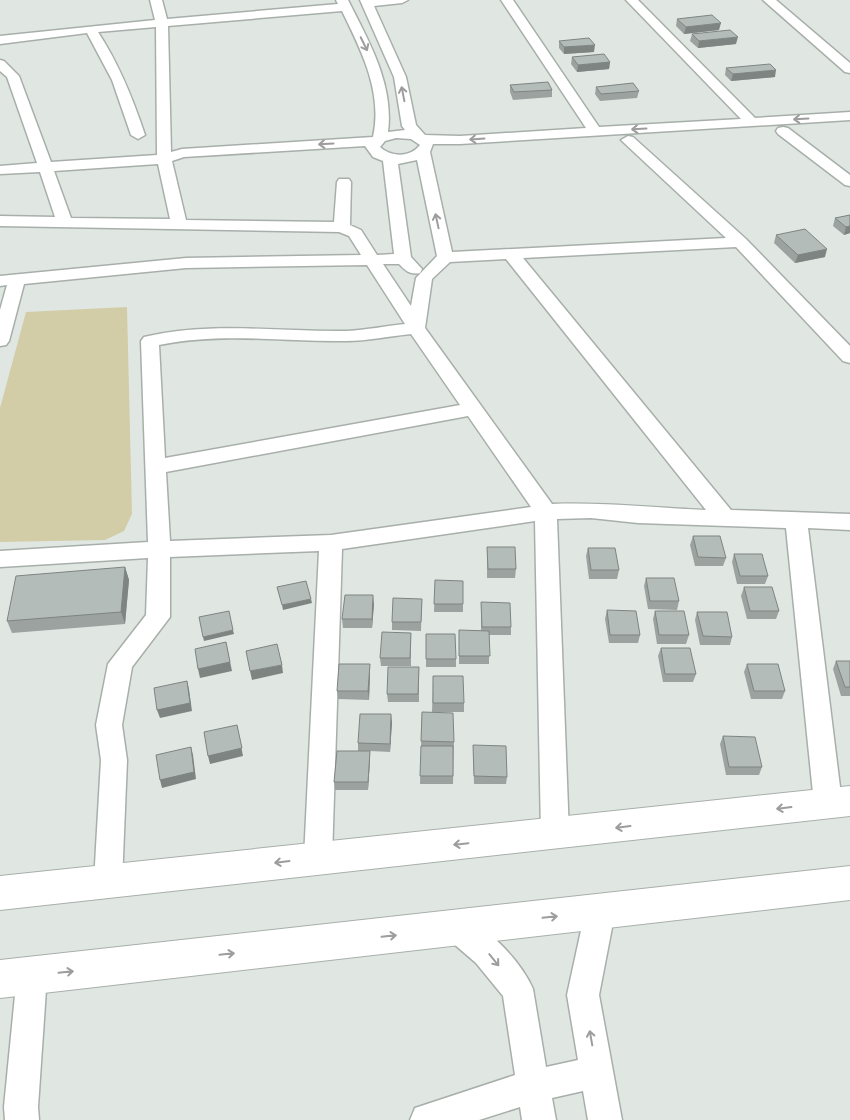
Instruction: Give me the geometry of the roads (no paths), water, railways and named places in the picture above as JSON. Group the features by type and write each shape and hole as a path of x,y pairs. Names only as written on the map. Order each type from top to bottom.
{"main road":[{"path":"0,893 839,802"},
{"path":"16,977 850,883"}],"street":[{"path":"156,0 162,23 164,159 179,223"},
{"path":"402,0 366,1 400,77 409,126 423,145 445,257"},
{"path":"507,0 595,131"},
{"path":"632,0 752,122"},
{"path":"769,0 850,69"},
{"path":"0,40 344,3 375,66 380,92 382,128 380,148 403,259 424,278"},
{"path":"90,29 101,46 129,104 138,135"},
{"path":"0,64 45,167 65,222"},
{"path":"0,170 164,159 180,164 380,148 408,158 423,145 460,140 850,116"},
{"path":"380,148 396,134 423,145 463,151 850,127"},
{"path":"783,131 850,182"},
{"path":"628,140 740,242 850,356"},
{"path":"342,227 344,182"},
{"path":"0,221 342,227 355,232 416,328 546,512 555,834"},
{"path":"416,328 424,278 445,257 740,242"},
{"path":"510,254 724,517"},
{"path":"0,341 8,281 186,263 403,259"},
{"path":"108,882 114,760 109,725 120,664 158,617 156,467 150,341 176,336 253,333 348,336 416,328"},
{"path":"156,467 472,409"},
{"path":"0,559 158,549 331,543 546,512 591,510 638,515 850,522"},
{"path":"796,520 839,802"},
{"path":"318,858 331,543"},
{"path":"600,912 583,995 605,1120"},
{"path":"458,928 487,952 517,989 539,1120"},
{"path":"16,977 22,1120"},
{"path":"427,1120 534,1086 597,1072"}]}
